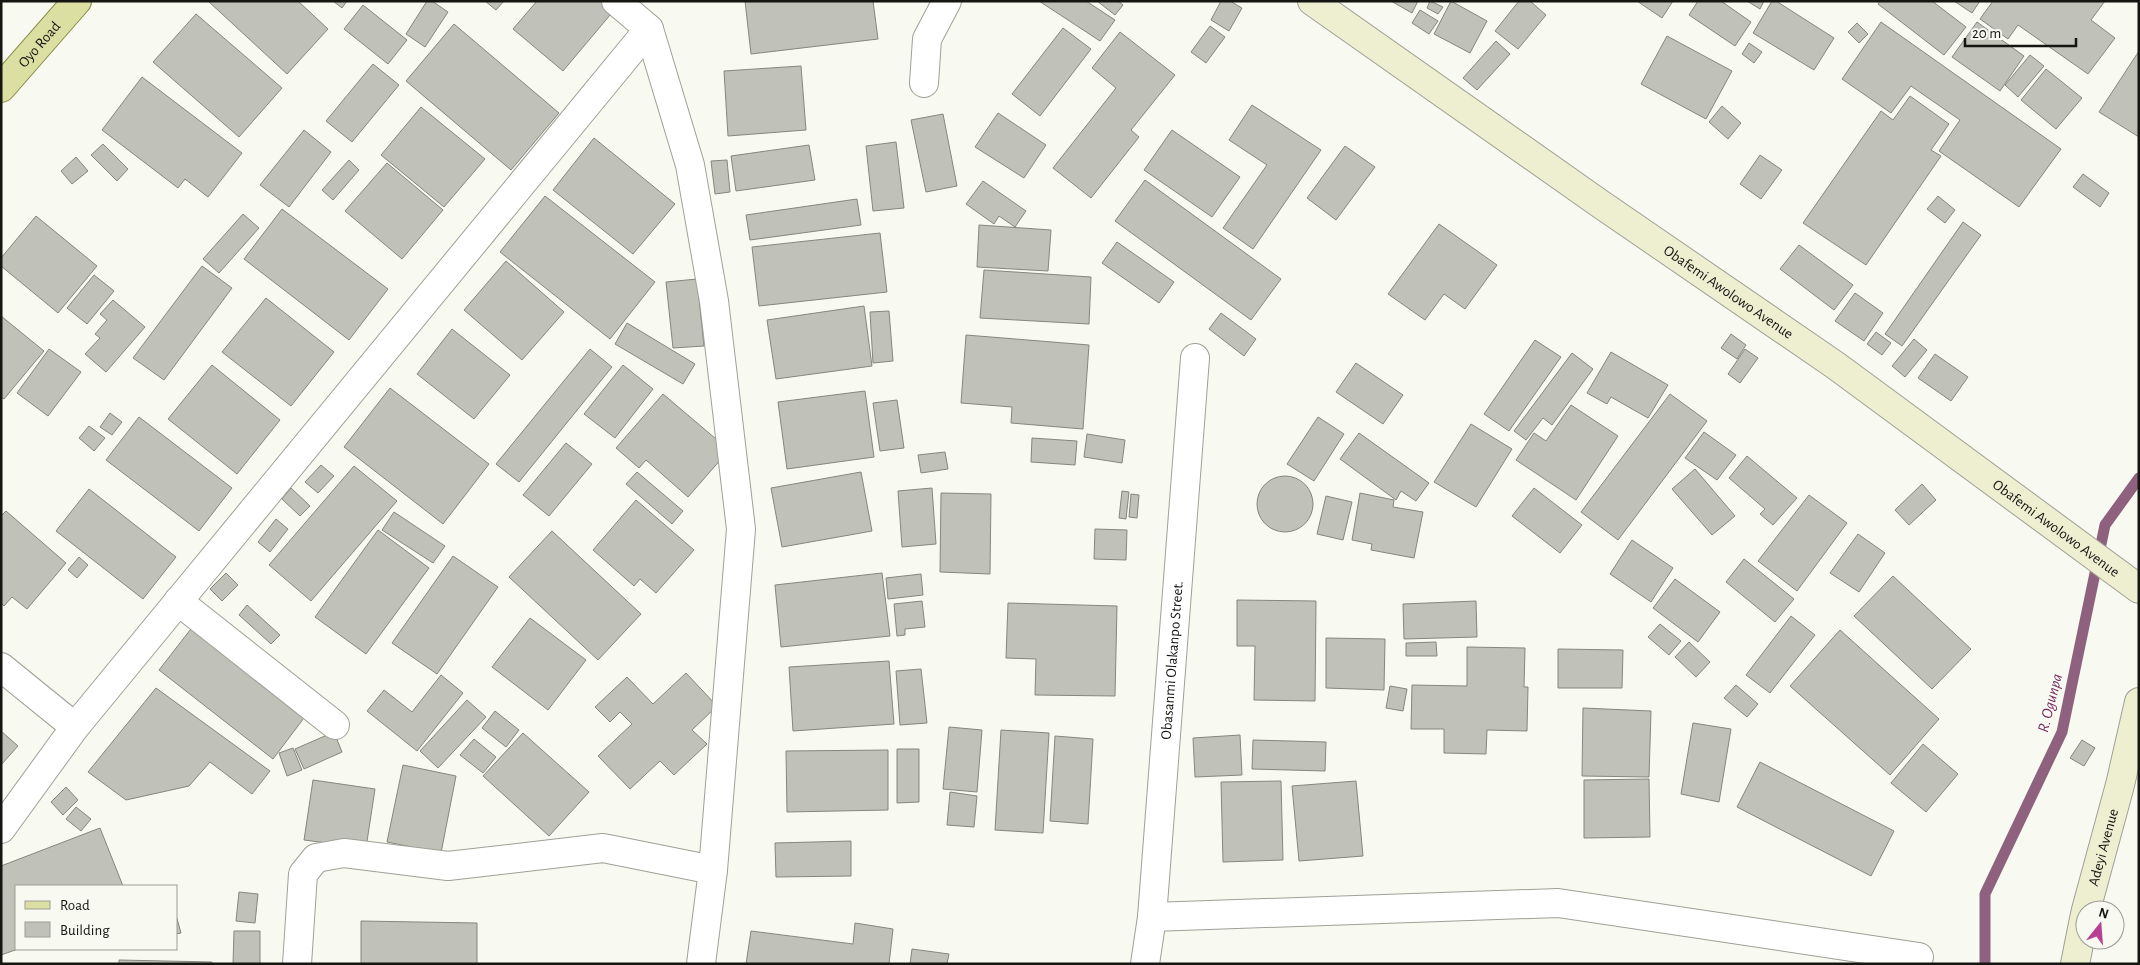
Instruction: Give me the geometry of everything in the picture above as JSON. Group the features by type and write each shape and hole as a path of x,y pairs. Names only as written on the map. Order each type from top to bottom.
{"main road":[{"name":"Oyo Road","path":"1,88 77,1"},
{"name":"Obafemi Awolowo Avenue","path":"1312,1 1835,365 2139,589"},
{"name":"Adeyi Avenue","path":"2089,900 2130,776 2139,702"},
{"name":"Adeyi Avenue","path":"2074,964 2077,950"}],"street":[{"path":"616,1 649,29 690,165 714,301 741,529 713,870 701,964"},
{"path":"924,83 927,39 947,1"},
{"path":"1,829 75,727 649,29"},
{"name":"Obasanmi Olakanpo Street.","path":"1145,964 1152,917 1195,358"},
{"path":"178,601 335,725"},
{"path":"1,667 75,727"},
{"path":"297,964 303,874 316,858 344,853 448,866 603,848 713,870"},
{"path":"1152,917 1558,903 1919,957"}],"building":[{"path":"208,1 298,1 328,29 287,74"},
{"path":"333,1 347,1 342,8"},
{"path":"427,1 432,1 448,12 425,47 406,34"},
{"path":"485,1 504,1 496,10"},
{"path":"537,1 608,1 616,8 563,71 513,29"},
{"path":"745,1 873,1 878,39 751,54"},
{"path":"1039,1 1086,1 1115,20 1100,41"},
{"path":"1097,1 1118,1 1123,5 1115,15"},
{"path":"1221,1 1230,1 1242,8 1229,31 1211,20"},
{"path":"1391,1 1418,1 1412,13"},
{"path":"1430,1 1443,7 1438,14 1427,8"},
{"path":"1451,1 1487,21 1470,53 1434,34"},
{"path":"1519,1 1530,1 1546,15 1518,49 1495,31"},
{"path":"1637,1 1673,1 1662,18"},
{"path":"1698,1 1721,1 1751,22 1735,46 1689,15"},
{"path":"1747,1 1764,1 1760,9"},
{"path":"1772,1 1776,1 1834,38 1814,70 1753,33"},
{"path":"1880,1 1932,1 1966,27 1944,55 1878,4"},
{"path":"1954,1 1980,1 1972,13"},
{"path":"1993,1 2105,1 2091,20 2115,38 2088,74 2018,25 2008,39 1980,19"},
{"path":"363,5 407,40 388,64 344,29"},
{"path":"1420,10 1438,21 1429,34 1412,23"},
{"path":"196,14 282,88 239,137 153,62"},
{"path":"1881,22 2061,149 2019,207 1939,151 1960,120 1911,86 1891,113 1842,79"},
{"path":"1977,22 2024,56 2000,91 1952,57"},
{"path":"1857,23 1868,34 1859,43 1848,32"},
{"path":"454,24 559,113 511,170 406,81"},
{"path":"1210,26 1225,37 1206,63 1191,52"},
{"path":"1063,28 1091,49 1040,116 1012,94"},
{"path":"1120,32 1175,75 1131,130 1139,137 1091,198 1053,168 1116,88 1092,68"},
{"path":"1667,36 1732,71 1706,119 1641,84"},
{"path":"1496,41 1510,54 1477,90 1463,78"},
{"path":"1749,43 1762,52 1754,63 1742,54"},
{"path":"2139,51 2139,137 2099,112"},
{"path":"2030,55 2044,66 2018,97 2005,85"},
{"path":"373,64 399,85 352,142 326,121"},
{"path":"801,66 806,130 728,136 724,71"},
{"path":"2046,69 2082,98 2056,129 2021,100"},
{"path":"142,77 242,153 208,197 185,179 178,188 102,130"},
{"path":"1910,96 1949,124 1931,150 1941,156 1866,265 1803,223 1881,111 1893,120"},
{"path":"1252,105 1321,150 1253,249 1223,228 1267,165 1229,140"},
{"path":"1722,106 1741,123 1728,139 1709,122"},
{"path":"421,107 485,159 444,207 381,155"},
{"path":"998,113 1046,145 1024,178 975,147"},
{"path":"943,114 957,186 926,192 911,120"},
{"path":"304,130 331,152 289,207 260,185"},
{"path":"1172,130 1240,177 1212,217 1144,170"},
{"path":"594,138 675,204 633,254 553,190"},
{"path":"896,142 904,208 873,211 866,146"},
{"path":"103,144 128,169 117,181 91,155"},
{"path":"809,145 815,180 736,191 731,156"},
{"path":"1345,146 1375,167 1336,220 1307,198"},
{"path":"1760,155 1782,170 1761,199 1740,184"},
{"path":"76,157 88,171 72,184 61,171"},
{"path":"349,160 359,170 333,200 322,190"},
{"path":"727,160 730,192 715,194 711,161"},
{"path":"387,163 443,210 402,259 345,211"},
{"path":"2083,174 2109,193 2100,207 2073,187"},
{"path":"1145,180 1281,279 1251,320 1115,221"},
{"path":"983,181 1026,211 1015,227 999,216 994,224 966,204"},
{"path":"545,196 655,282 610,339 500,252"},
{"path":"1938,196 1955,210 1945,223 1927,209"},
{"path":"857,199 861,225 750,240 746,215"},
{"path":"282,209 388,289 349,340 244,259"},
{"path":"243,214 259,228 219,273 203,259"},
{"path":"36,216 97,266 58,313 1,266 1,258"},
{"path":"1963,222 1981,235 1902,346 1885,334"},
{"path":"1439,224 1497,265 1465,309 1444,294 1425,320 1388,294"},
{"path":"979,225 1051,230 1048,271 977,267"},
{"path":"880,233 887,292 759,306 752,247"},
{"path":"1117,242 1174,282 1159,303 1102,263"},
{"path":"1799,245 1853,285 1834,310 1780,269"},
{"path":"506,261 564,312 522,360 464,310"},
{"path":"202,266 232,288 164,380 133,358"},
{"path":"984,270 1091,277 1089,324 980,318"},
{"path":"94,275 114,291 87,324 67,308"},
{"path":"697,279 704,346 673,348 666,282"},
{"path":"1855,293 1883,313 1864,341 1835,321"},
{"path":"266,298 334,352 291,406 222,352"},
{"path":"113,300 145,327 106,372 85,354 100,338 95,334 107,320 100,314"},
{"path":"864,306 872,366 776,379 767,320"},
{"path":"889,311 893,361 873,363 870,312"},
{"path":"1221,313 1256,339 1244,356 1209,329"},
{"path":"1,316 44,351 4,399 1,397"},
{"path":"627,323 695,364 683,384 615,344"},
{"path":"452,329 510,375 474,419 417,374"},
{"path":"1876,332 1891,343 1882,355 1867,344"},
{"path":"1731,334 1746,345 1737,359 1721,348"},
{"path":"966,335 1089,345 1083,429 1011,423 1012,407 961,403"},
{"path":"1914,339 1927,350 1905,377 1892,366"},
{"path":"1535,340 1561,357 1509,431 1484,414"},
{"path":"49,349 81,372 48,416 17,393"},
{"path":"590,349 612,367 519,482 496,464"},
{"path":"1745,349 1758,358 1740,383 1728,374"},
{"path":"1611,352 1668,385 1648,418 1611,397 1607,404 1587,393"},
{"path":"1572,353 1593,369 1552,425 1543,418 1526,440 1514,431"},
{"path":"1935,354 1968,377 1951,401 1918,378"},
{"path":"1356,363 1403,395 1383,424 1336,392"},
{"path":"212,365 280,420 237,474 168,419"},
{"path":"623,365 653,389 615,438 584,414"},
{"path":"390,388 489,464 443,524 344,447"},
{"path":"865,391 874,457 787,469 778,402"},
{"path":"663,394 729,450 688,497 646,460 639,468 616,448"},
{"path":"1670,394 1707,421 1618,540 1581,512"},
{"path":"897,400 904,448 880,451 873,403"},
{"path":"1571,405 1618,436 1576,500 1516,460 1534,433 1546,441"},
{"path":"110,413 122,422 112,435 100,427"},
{"path":"139,417 232,488 199,531 106,460"},
{"path":"1318,417 1344,434 1314,481 1287,464"},
{"path":"1471,424 1512,449 1476,507 1434,482"},
{"path":"89,426 105,438 94,451 79,438"},
{"path":"1704,432 1736,455 1717,480 1685,458"},
{"path":"1359,433 1429,483 1416,501 1401,491 1396,500 1340,459"},
{"path":"1087,434 1125,440 1122,463 1084,457"},
{"path":"1032,438 1077,441 1075,465 1031,462"},
{"path":"566,443 592,464 549,516 523,495"},
{"path":"945,452 948,469 921,473 918,455"},
{"path":"1747,456 1797,498 1773,525 1760,514 1765,509 1729,478"},
{"path":"321,465 334,476 318,493 305,482"},
{"path":"354,466 397,501 311,601 269,565"},
{"path":"1695,469 1735,516 1712,535 1672,489"},
{"path":"637,472 683,511 672,524 626,484"},
{"path":"861,472 872,531 782,547 771,488"},
{"path":"1279,476 1291,476 1305,484 1313,498 1311,515 1305,524 1291,532 1279,532 1269,527 1262,520 1257,510 1257,498 1262,488 1269,481"},
{"path":"1922,484 1936,500 1909,525 1895,510"},
{"path":"291,488 310,506 300,516 282,499"},
{"path":"932,488 936,544 902,547 898,491"},
{"path":"1534,488 1582,525 1560,553 1512,516"},
{"path":"89,489 176,557 143,599 56,531"},
{"path":"1122,491 1129,492 1126,519 1119,518"},
{"path":"941,493 991,494 990,574 940,572"},
{"path":"1360,493 1394,500 1393,507 1423,512 1414,558 1371,550 1372,544 1352,540"},
{"path":"1131,494 1139,495 1137,518 1129,517"},
{"path":"1809,495 1847,523 1797,591 1758,561"},
{"path":"1326,496 1352,502 1343,540 1317,534"},
{"path":"636,500 694,550 656,593 640,579 634,586 593,550"},
{"path":"6,511 66,563 27,609 12,597 4,606 1,603 1,516"},
{"path":"394,512 445,546 433,563 382,530"},
{"path":"276,519 288,529 270,552 258,542"},
{"path":"1095,529 1127,530 1126,560 1094,559"},
{"path":"378,530 429,568 366,654 315,617"},
{"path":"552,531 641,614 598,660 509,577"},
{"path":"1858,534 1885,553 1859,592 1830,573"},
{"path":"1632,540 1673,568 1651,602 1610,574"},
{"path":"453,556 498,587 437,674 392,643"},
{"path":"79,557 88,565 77,578 68,570"},
{"path":"1744,559 1794,599 1775,622 1726,582"},
{"path":"226,573 238,585 222,601 210,589"},
{"path":"882,573 890,636 781,647 775,585"},
{"path":"921,574 923,595 888,599 886,578"},
{"path":"1893,576 1971,649 1932,689 1854,616"},
{"path":"1675,579 1720,612 1698,642 1653,608"},
{"path":"1237,600 1316,601 1315,701 1254,700 1255,646 1237,646"},
{"path":"922,601 925,627 905,629 905,635 897,636 894,604"},
{"path":"1476,601 1477,637 1404,639 1403,604"},
{"path":"1008,603 1117,606 1115,696 1035,695 1036,659 1006,658"},
{"path":"247,605 280,635 271,644 239,615"},
{"path":"1791,616 1815,635 1770,693 1746,675"},
{"path":"530,618 586,660 548,710 492,667"},
{"path":"1660,624 1681,641 1669,655 1648,637"},
{"path":"194,625 307,714 273,759 159,670"},
{"path":"1840,630 1939,719 1890,775 1790,686"},
{"path":"1326,638 1385,639 1384,690 1326,688"},
{"path":"1436,642 1437,656 1406,656 1406,643"},
{"path":"1689,642 1710,662 1696,677 1675,657"},
{"path":"1467,647 1525,648 1524,687 1528,687 1527,731 1487,730 1486,754 1444,753 1444,729 1411,729 1412,685 1467,686"},
{"path":"1558,649 1623,650 1622,688 1558,688"},
{"path":"889,661 894,724 793,731 789,667"},
{"path":"921,669 927,723 900,725 896,671"},
{"path":"686,673 717,706 692,730 707,744 674,775 660,761 630,789 598,756 632,724 620,712 610,722 595,707 627,677 653,704"},
{"path":"441,675 463,693 417,751 367,711 384,690 412,712"},
{"path":"1736,685 1758,704 1747,717 1724,698"},
{"path":"1390,686 1407,689 1403,711 1386,708"},
{"path":"156,688 270,771 252,794 210,762 189,786 126,800 88,772"},
{"path":"467,700 486,717 438,768 420,751"},
{"path":"1583,708 1651,711 1649,777 1582,776"},
{"path":"495,711 519,730 506,747 482,728"},
{"path":"1693,723 1731,729 1719,802 1681,794"},
{"path":"949,727 982,730 977,792 943,789"},
{"path":"1001,730 1049,733 1043,833 995,830"},
{"path":"1,731 18,746 1,765"},
{"path":"334,732 342,752 304,769 295,749"},
{"path":"523,733 589,792 549,836 483,776"},
{"path":"1240,735 1242,775 1195,777 1193,738"},
{"path":"1055,736 1093,739 1088,824 1050,821"},
{"path":"474,739 496,757 483,773 460,755"},
{"path":"1253,740 1326,742 1325,771 1252,769"},
{"path":"2082,740 2095,748 2084,766 2070,758"},
{"path":"1923,744 1958,774 1926,812 1891,783"},
{"path":"293,748 302,770 287,776 279,753"},
{"path":"897,749 919,749 919,802 897,803"},
{"path":"888,750 888,810 787,812 786,751"},
{"path":"1760,762 1894,831 1871,876 1737,807"},
{"path":"403,765 456,776 441,853 387,842"},
{"path":"1649,779 1650,837 1584,838 1584,780"},
{"path":"313,780 375,789 366,848 304,840"},
{"path":"1281,781 1283,860 1223,862 1221,782"},
{"path":"1356,781 1363,856 1299,861 1292,786"},
{"path":"66,787 78,800 63,815 51,802"},
{"path":"950,792 977,796 974,827 947,825"},
{"path":"76,807 91,819 81,831 66,819"},
{"path":"100,828 123,885 15,885 15,950 1,955 1,866"},
{"path":"851,841 851,876 776,877 775,843"},
{"path":"239,892 258,894 255,923 236,921"},
{"path":"361,921 477,923 477,964 361,964"},
{"path":"178,922 181,933 178,934"},
{"path":"855,923 893,929 889,964 746,964 751,931 853,944"},
{"path":"234,931 260,931 260,964 233,964"},
{"path":"912,949 949,954 947,964 910,964"},
{"path":"119,960 212,962 212,964 119,964"}],"waterway":[{"name":"R. Ogunpa","path":"1985,964 1985,894 2062,732 2105,525 2139,478"}]}
